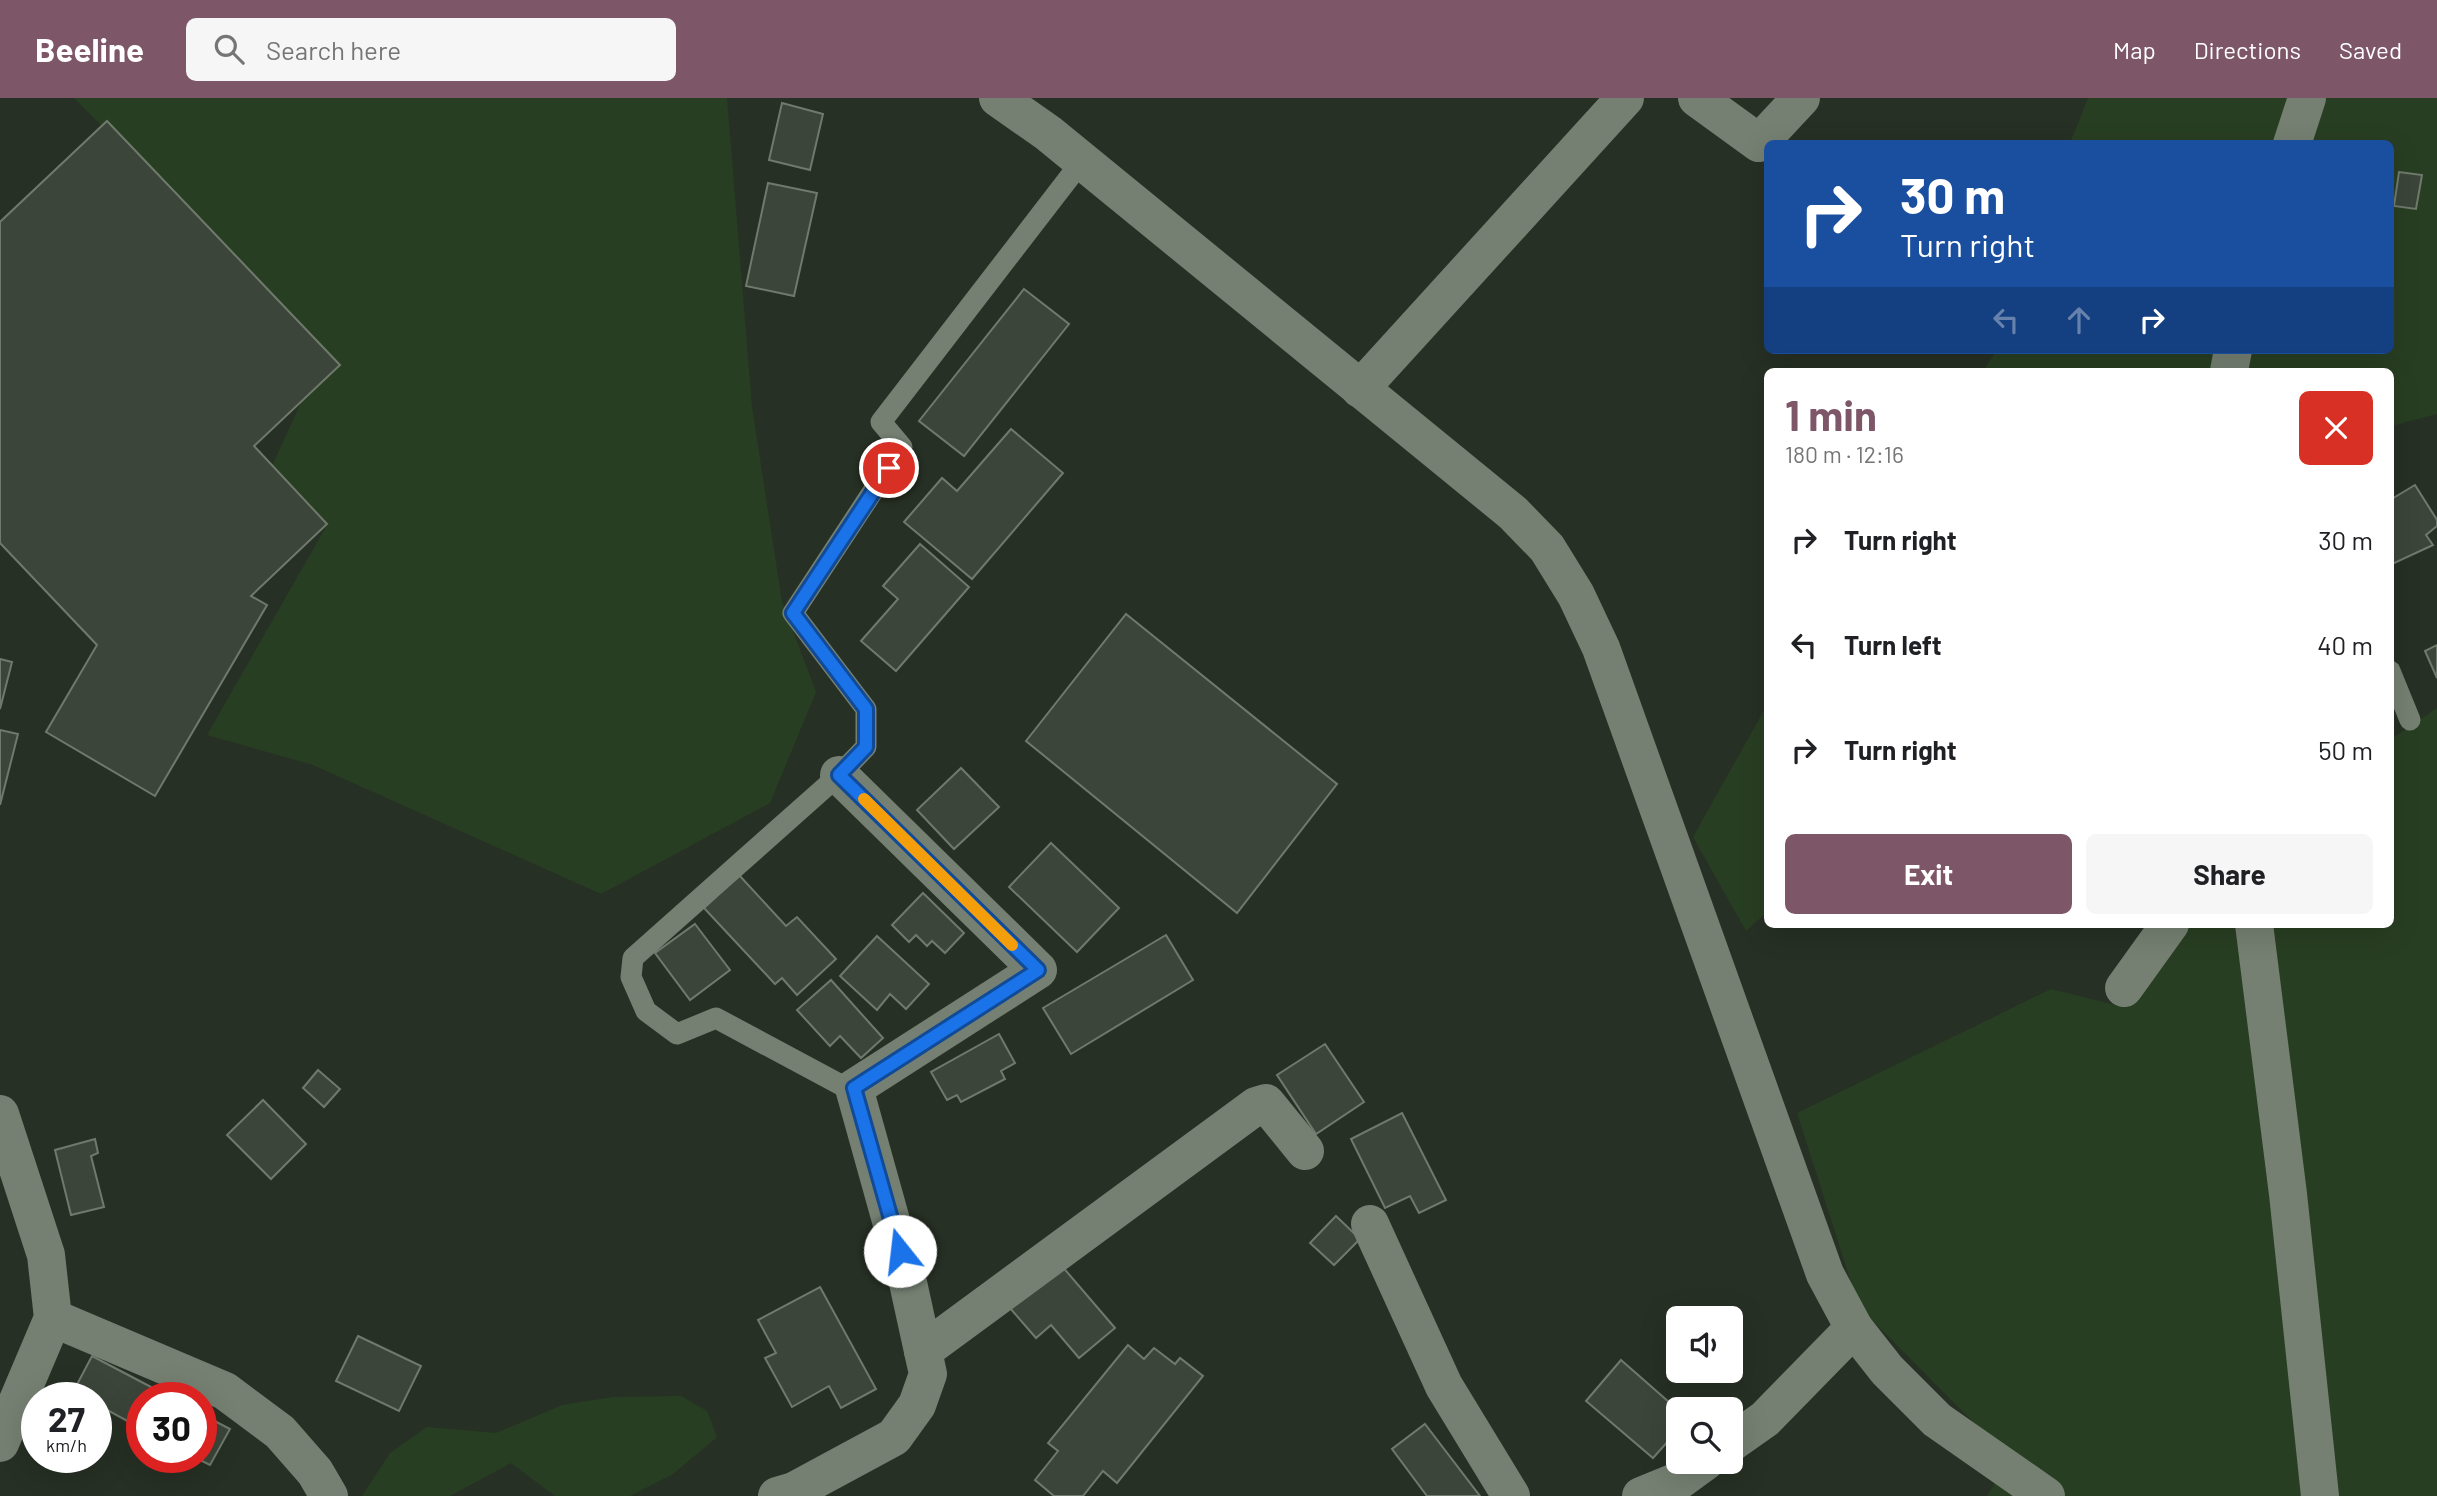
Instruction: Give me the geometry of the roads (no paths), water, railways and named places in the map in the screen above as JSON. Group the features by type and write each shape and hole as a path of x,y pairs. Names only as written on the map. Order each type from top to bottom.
{"street":[{"path":"998,98 1048,133 1513,513 1547,548 1576,595 1601,648 1825,1273 1854,1328 1887,1370 1937,1420 2046,1496"},
{"path":"1360,389 1625,98"},
{"path":"1697,98 1759,143 1801,98"},
{"path":"2293,140 2307,98"},
{"path":"777,1496 794,1491 894,1437 916,1405 928,1374 907,1278 854,1088 1038,970 839,775"},
{"path":"2124,988 2167,928"},
{"path":"2255,928 2288,1194 2320,1496"},
{"path":"923,1351 1256,1106 1266,1103 1305,1151"},
{"path":"0,1114 46,1255 53,1318 0,1443"},
{"path":"1370,1224 1444,1386 1511,1496"},
{"path":"53,1318 225,1391 280,1432 315,1472 329,1496"},
{"path":"1743,1435 1765,1419 1854,1328"},
{"path":"1642,1496 1688,1474"}],"lane":[{"path":"856,1093 716,1018 677,1034 646,1011 631,977 633,958 839,775 866,747 866,709 793,613 902,447 881,422 1082,161"},
{"path":"2394,681 2410,720"}]}
